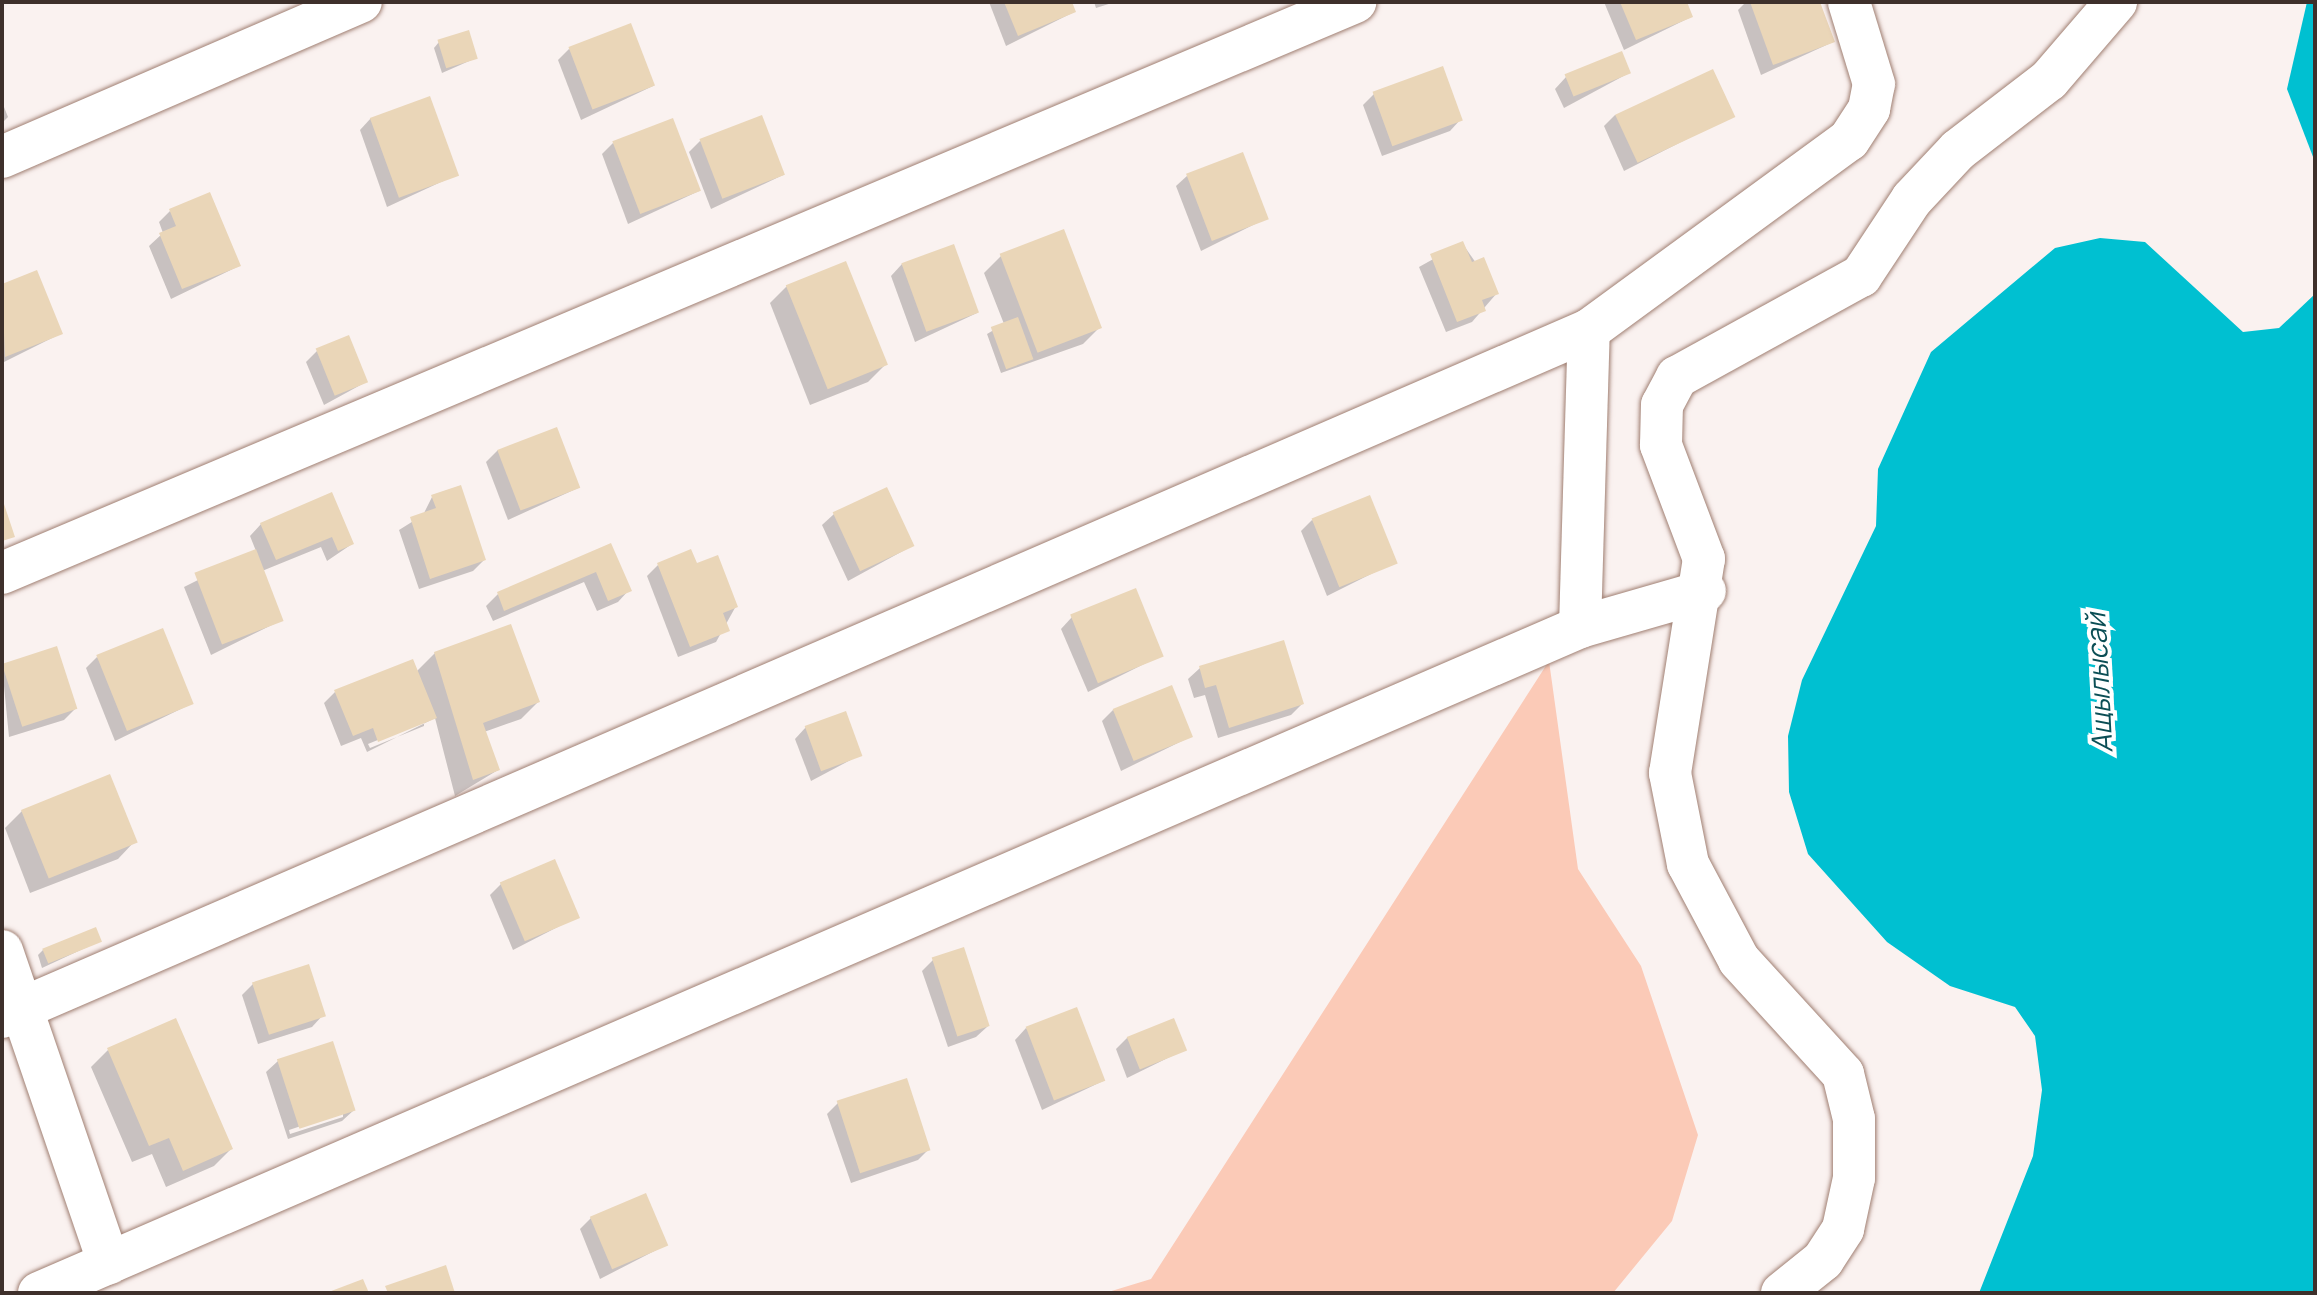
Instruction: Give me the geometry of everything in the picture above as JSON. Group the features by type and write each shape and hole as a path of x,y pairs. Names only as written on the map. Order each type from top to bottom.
{"street":[{"path":"2,157 361,2"},
{"path":"2,573 1355,2"},
{"path":"14,1012 1589,330 1849,140 1869,109 1874,84 1849,2"},
{"path":"1782,1293 1823,1260 1843,1229 1854,1178 1854,1119 1843,1074 1739,960 1688,864 1670,773 1674,720 1705,591 1704,559 1661,445 1662,405 1677,377 1861,276 1912,199 1958,150 2049,80 2116,2"},
{"path":"1580,627 1589,330"},
{"path":"39,1293 1580,627 1705,591"},
{"path":"2,951 14,1012 109,1263"}],"shaded area":[{"path":"1549,661 1578,869 1641,966 1698,1135 1672,1221 1613,1293 1105,1293 1151,1279"}],"water":[{"path":"2307,2 2315,2 2315,162 2287,89"},
{"name":"Ащылысай","path":"2100,238 2145,242 2243,332 2279,328 2315,294 2315,1293 1979,1293 2033,1156 2042,1090 2035,1036 2015,1007 1950,986 1887,942 1808,854 1789,792 1788,736 1802,680 1876,526 1878,469 1931,352 2055,248"}],"building":[{"path":"1004,2 1072,2 1076,12 1018,36"},
{"path":"1620,2 1687,2 1693,17 1636,40"},
{"path":"1750,2 1820,2 1835,42 1773,65"},
{"path":"631,23 655,86 592,110 568,47"},
{"path":"469,30 478,59 446,68 437,40"},
{"path":"1622,51 1631,73 1574,96 1565,74"},
{"path":"1443,66 1463,121 1392,146 1373,92"},
{"path":"1713,69 1735,117 1638,163 1615,115"},
{"path":"430,96 459,176 399,198 370,118"},
{"path":"762,115 785,175 722,199 699,139"},
{"path":"673,118 701,191 640,214 612,141"},
{"path":"1243,152 1269,219 1212,241 1186,174"},
{"path":"210,192 241,266 182,289 159,233 176,226 169,209"},
{"path":"1064,229 1102,328 1038,353 1000,254"},
{"path":"1463,241 1472,262 1484,257 1499,294 1482,300 1486,311 1457,322 1430,254"},
{"path":"954,244 979,313 926,332 901,263"},
{"path":"846,261 888,365 828,389 786,285"},
{"path":"37,270 63,334 5,357 2,284"},
{"path":"1018,317 1033,359 1006,369 991,327"},
{"path":"349,335 368,382 335,396 316,348"},
{"path":"557,427 580,488 521,511 497,450"},
{"path":"461,485 486,560 430,579 410,517 436,508 431,495"},
{"path":"887,487 914,546 860,571 833,512"},
{"path":"332,492 354,544 338,551 332,537 276,560 260,523"},
{"path":"1370,495 1398,564 1339,587 1312,519"},
{"path":"2,498 15,537 2,541"},
{"path":"611,543 632,591 608,601 596,572 504,611 497,592"},
{"path":"256,549 284,621 222,645 194,573"},
{"path":"691,549 697,563 718,555 738,607 723,613 730,631 690,647 657,563"},
{"path":"1136,588 1164,657 1098,683 1070,615"},
{"path":"511,624 540,702 483,723 500,770 473,780 434,652"},
{"path":"163,628 194,704 127,731 96,655"},
{"path":"1284,640 1304,704 1229,728 1216,685 1205,688 1199,666"},
{"path":"57,646 77,709 22,727 2,664"},
{"path":"413,659 437,718 378,742 373,728 353,736 334,690"},
{"path":"1172,685 1193,737 1134,761 1113,709"},
{"path":"846,711 862,756 821,771 805,726"},
{"path":"110,774 138,843 49,879 21,810"},
{"path":"555,859 580,918 525,941 500,882"},
{"path":"96,927 102,942 48,964 42,949"},
{"path":"964,947 990,1026 957,1036 932,958"},
{"path":"309,964 326,1016 269,1035 252,983"},
{"path":"1077,1007 1105,1081 1054,1100 1026,1027"},
{"path":"176,1018 233,1149 183,1171 169,1138 149,1146 107,1048"},
{"path":"1174,1018 1187,1050 1140,1070 1127,1037"},
{"path":"333,1041 356,1110 299,1129 277,1059"},
{"path":"907,1078 930,1150 860,1173 837,1101"},
{"path":"646,1193 668,1245 612,1269 590,1217"},
{"path":"446,1265 455,1293 388,1293 385,1286"},
{"path":"363,1279 369,1293 326,1293"}]}
